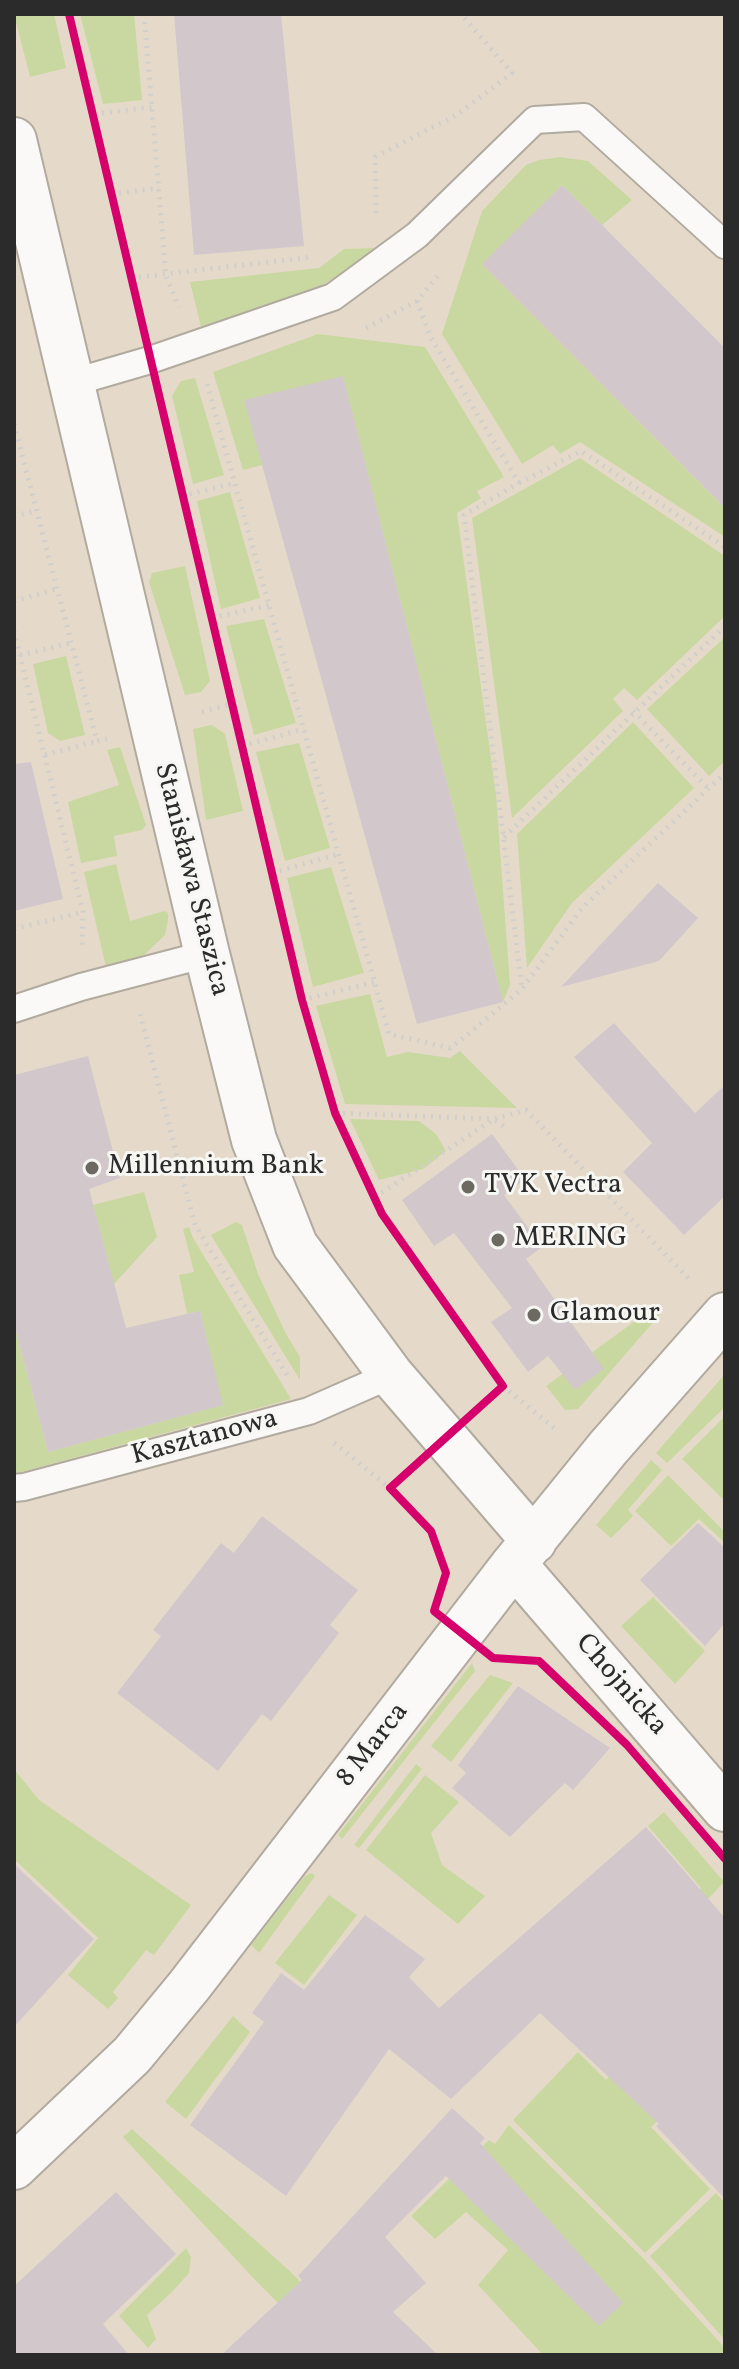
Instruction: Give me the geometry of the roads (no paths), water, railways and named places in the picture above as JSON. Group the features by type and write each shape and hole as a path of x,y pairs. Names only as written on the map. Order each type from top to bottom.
{"street":[{"name":"Stanisława Staszica","path":"14,140 254,1140 295,1245 524,1553"},
{"name":"8 Marca","path":"14,2167 132,2055 189,1986 608,1448 711,1301"},
{"name":"Chojnicka","path":"524,1553 725,1809"}],"lane":[{"path":"71,383 150,360 333,297 417,235 535,120 584,117 725,245"},
{"path":"14,1009 81,987 207,954"},
{"name":"Kasztanowa","path":"14,1488 309,1411 391,1375"}],"place":[{"name":"Millennium Bank","path":"92,1168"},
{"name":"TVK Vectra","path":"468,1187"},
{"name":"MERING","path":"498,1240"},
{"name":"Glamour","path":"534,1315"}]}
